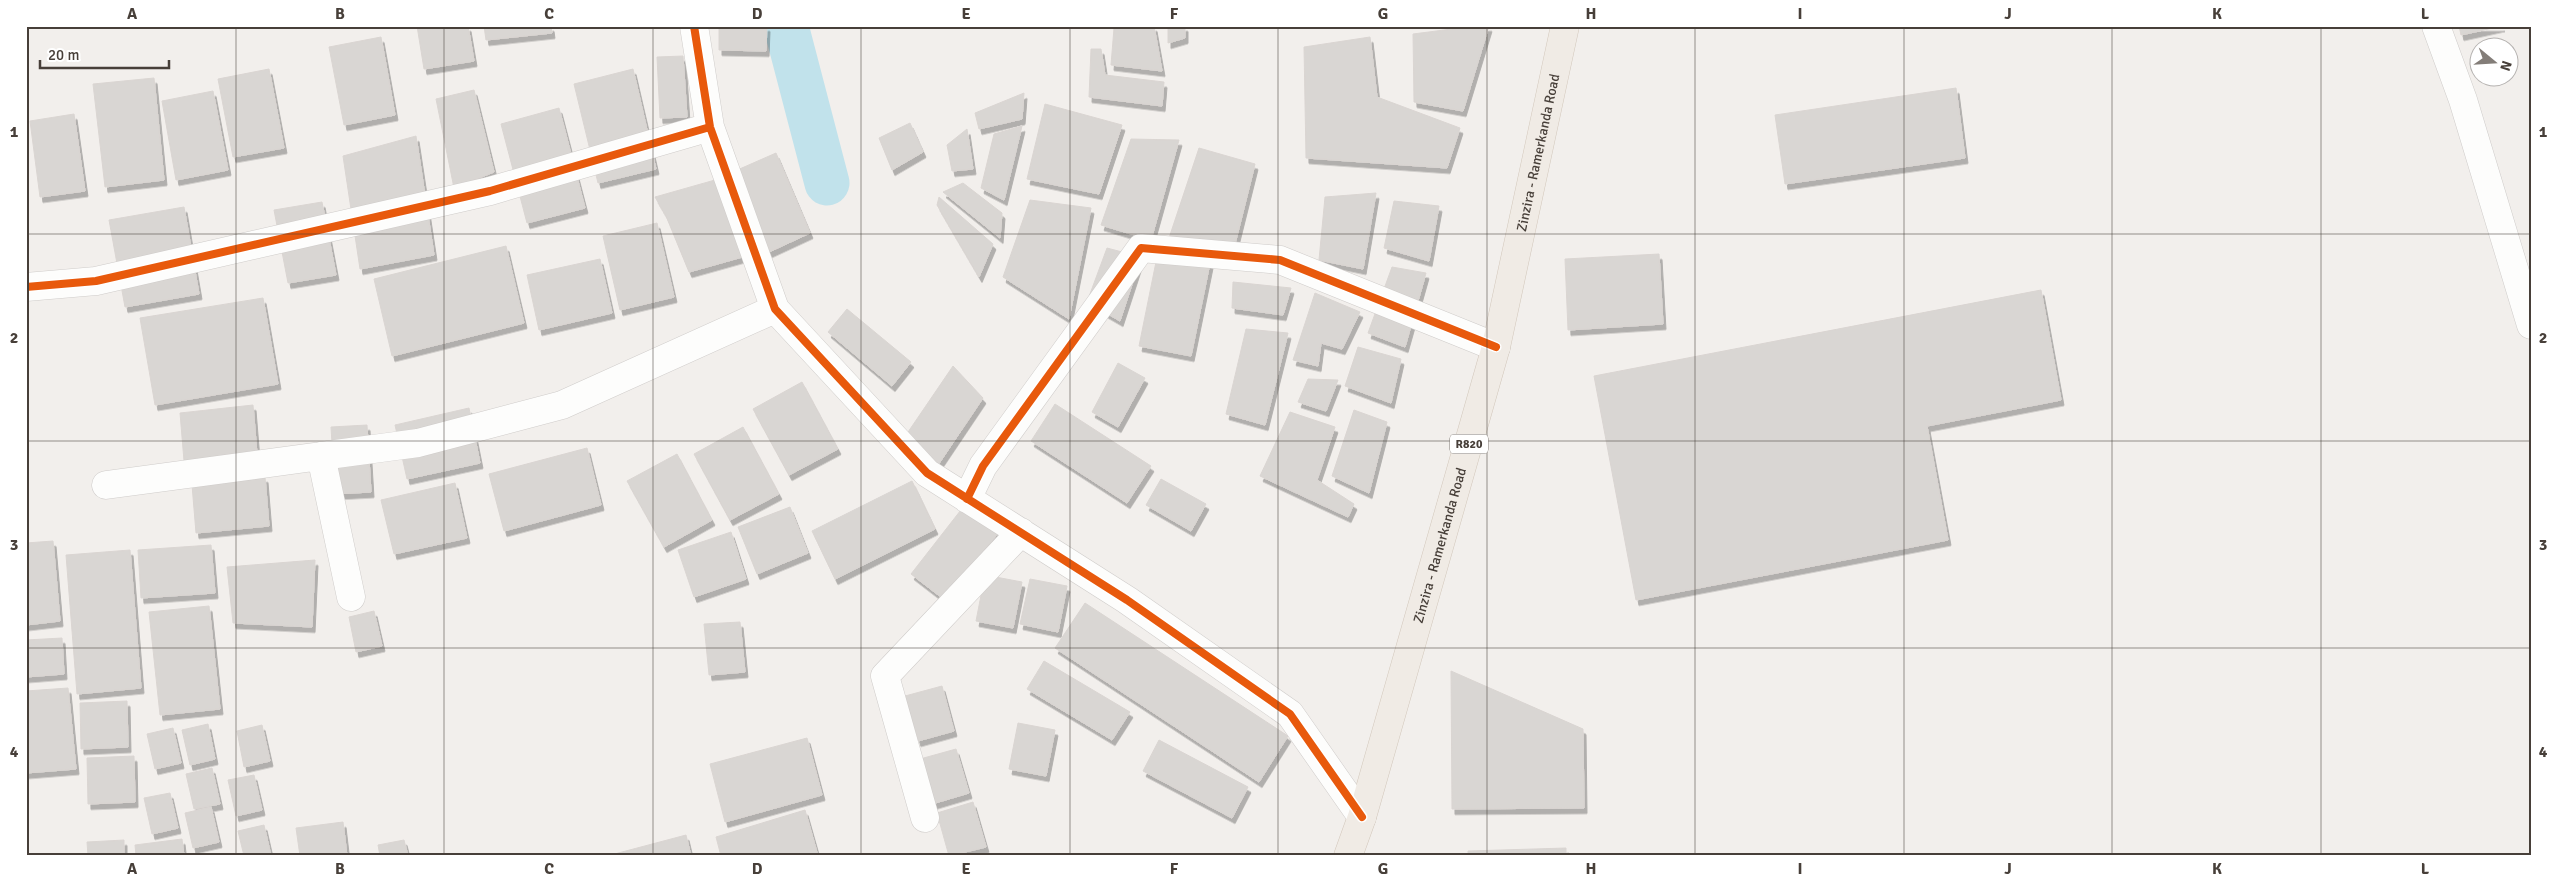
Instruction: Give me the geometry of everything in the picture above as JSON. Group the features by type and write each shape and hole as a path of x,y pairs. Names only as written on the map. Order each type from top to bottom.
{"main road":[{"name":"Zinzira - Ramerkanda Road","path":"1348,856 1362,817 1496,347 1565,26"}],"street":[{"path":"694,26 710,127 775,309 927,474 1127,600 1290,714 1362,817"},
{"path":"2436,26 2463,100 2531,325"},
{"path":"26,287 96,281 490,191 710,127"},
{"path":"967,499 983,466 1141,248 1280,260 1496,347"},
{"path":"106,485 418,443 562,405 775,309"},
{"path":"321,456 350,597"},
{"path":"924,818 885,676 1020,532"}],"building":[{"path":"417,26 468,26 474,61 424,69"},
{"path":"484,26 551,26 552,33 486,40"},
{"path":"719,26 767,26 766,51 719,50"},
{"path":"1154,26 1162,71 1111,65 1114,28"},
{"path":"1168,26 1185,26 1185,38 1168,43"},
{"path":"1489,26 1463,111 1414,102 1413,34"},
{"path":"2459,26 2502,26 2461,35"},
{"path":"381,37 395,115 344,125 329,47"},
{"path":"1370,37 1377,97 1460,128 1447,168 1306,158 1304,47"},
{"path":"1091,49 1101,49 1105,75 1164,82 1162,106 1089,97"},
{"path":"683,56 687,117 660,118 657,57"},
{"path":"269,69 284,148 233,157 218,79"},
{"path":"633,69 656,169 598,183 574,84"},
{"path":"154,78 164,180 105,187 93,84"},
{"path":"1956,88 1965,158 1785,184 1775,115"},
{"path":"474,90 494,172 454,188 436,99"},
{"path":"213,91 228,170 176,180 162,101"},
{"path":"1024,93 1022,119 979,129 975,113"},
{"path":"1045,104 1122,125 1099,194 1027,179"},
{"path":"559,108 585,208 527,223 501,124"},
{"path":"74,114 85,191 40,197 30,121"},
{"path":"910,123 923,152 892,170 879,138"},
{"path":"1022,126 1004,200 981,188 994,134"},
{"path":"967,129 973,169 952,171 947,145"},
{"path":"416,136 434,255 360,269 343,156"},
{"path":"1131,139 1179,140 1151,240 1101,225"},
{"path":"1199,148 1255,164 1234,248 1169,238"},
{"path":"776,153 810,233 769,252 735,171"},
{"path":"722,178 746,256 689,272 666,216 655,197"},
{"path":"963,183 1002,213 1000,238 943,192"},
{"path":"1376,193 1363,269 1319,260 1325,197"},
{"path":"939,197 993,244 979,277 937,205"},
{"path":"1030,200 1091,208 1069,319 1003,277"},
{"path":"1394,201 1439,206 1429,261 1384,248"},
{"path":"322,202 336,275 288,283 274,210"},
{"path":"184,207 199,294 125,307 109,220"},
{"path":"657,223 674,297 620,310 603,236"},
{"path":"506,246 524,323 392,356 374,279"},
{"path":"1107,248 1141,257 1120,321 1087,302"},
{"path":"1158,252 1210,263 1191,356 1139,346"},
{"path":"1659,254 1663,324 1568,330 1565,259"},
{"path":"600,259 612,313 539,330 527,275"},
{"path":"1392,267 1426,273 1405,347 1368,333"},
{"path":"1233,282 1291,288 1283,315 1232,308"},
{"path":"2041,290 2061,400 1927,426 1948,540 1636,600 1594,376"},
{"path":"1315,293 1360,312 1342,349 1321,343 1318,366 1293,360"},
{"path":"263,298 278,384 155,405 140,318"},
{"path":"847,309 911,362 892,386 828,332"},
{"path":"1246,329 1288,333 1265,425 1226,414"},
{"path":"1358,347 1401,359 1391,403 1345,386"},
{"path":"1118,363 1145,378 1118,427 1092,412"},
{"path":"953,366 983,398 938,465 906,435"},
{"path":"1308,379 1338,380 1326,411 1298,402"},
{"path":"802,382 838,449 789,475 753,409"},
{"path":"1055,404 1151,466 1127,503 1031,441"},
{"path":"253,405 257,454 184,461 180,413"},
{"path":"469,408 480,463 407,479 395,425"},
{"path":"1354,410 1387,422 1369,493 1332,476"},
{"path":"1290,412 1335,427 1317,480 1354,504 1348,517 1260,476"},
{"path":"367,425 371,492 335,494 331,427"},
{"path":"743,427 779,494 730,520 694,454"},
{"path":"587,448 601,505 504,531 489,474"},
{"path":"677,454 712,520 664,547 627,481"},
{"path":"265,477 269,526 196,533 192,485"},
{"path":"1161,479 1206,504 1191,531 1146,505"},
{"path":"912,481 935,529 835,579 812,531"},
{"path":"455,483 467,538 394,554 381,500"},
{"path":"964,506 998,533 946,601 911,574"},
{"path":"790,507 808,553 757,574 738,527"},
{"path":"731,532 746,579 694,597 678,550"},
{"path":"53,541 60,621 26,625 26,543"},
{"path":"211,545 215,593 141,598 138,550"},
{"path":"130,550 141,688 77,694 66,555"},
{"path":"315,560 312,627 233,623 227,567"},
{"path":"985,575 1022,582 1013,628 976,621"},
{"path":"1030,579 1067,586 1058,632 1020,624"},
{"path":"1085,603 1288,736 1259,782 1055,648"},
{"path":"209,606 220,709 160,715 149,612"},
{"path":"374,611 382,646 356,652 349,617"},
{"path":"740,622 745,672 709,675 704,624"},
{"path":"62,638 64,674 26,677 26,640"},
{"path":"1044,661 1130,712 1112,740 1027,689"},
{"path":"1451,671 1583,729 1584,808 1452,809"},
{"path":"942,686 954,731 918,741 905,696"},
{"path":"68,688 76,769 26,773 26,691"},
{"path":"127,701 128,747 81,749 80,703"},
{"path":"1018,723 1055,730 1046,776 1009,769"},
{"path":"208,724 215,759 190,765 182,730"},
{"path":"262,725 270,761 244,767 237,731"},
{"path":"173,728 181,763 155,769 147,734"},
{"path":"807,738 822,795 725,822 710,764"},
{"path":"1159,740 1248,787 1232,818 1143,771"},
{"path":"956,749 969,793 932,804 920,759"},
{"path":"134,756 135,802 88,804 87,758"},
{"path":"212,768 220,804 194,809 186,774"},
{"path":"254,775 262,810 236,816 228,780"},
{"path":"170,793 178,828 152,834 144,798"},
{"path":"973,802 986,847 949,856 937,813"},
{"path":"211,807 219,842 193,848 185,813"},
{"path":"805,810 818,856 721,856 716,837"},
{"path":"343,822 347,856 300,856 296,828"},
{"path":"264,825 271,856 244,856 238,831"},
{"path":"686,835 691,856 607,856"},
{"path":"182,839 184,856 136,856 135,845"},
{"path":"124,840 124,856 88,856 87,842"},
{"path":"404,840 408,856 380,856 378,845"},
{"path":"1566,848 1566,856 1468,856 1468,851"}],"waterway":[{"path":"786,26 827,183"}],"cycle path":[{"path":"694,26 710,127 775,309 927,473 1127,600 1290,714 1362,817"},
{"path":"26,287 96,281 490,191 710,127"},
{"path":"967,499 983,466 1141,248 1280,260 1496,347"}]}
